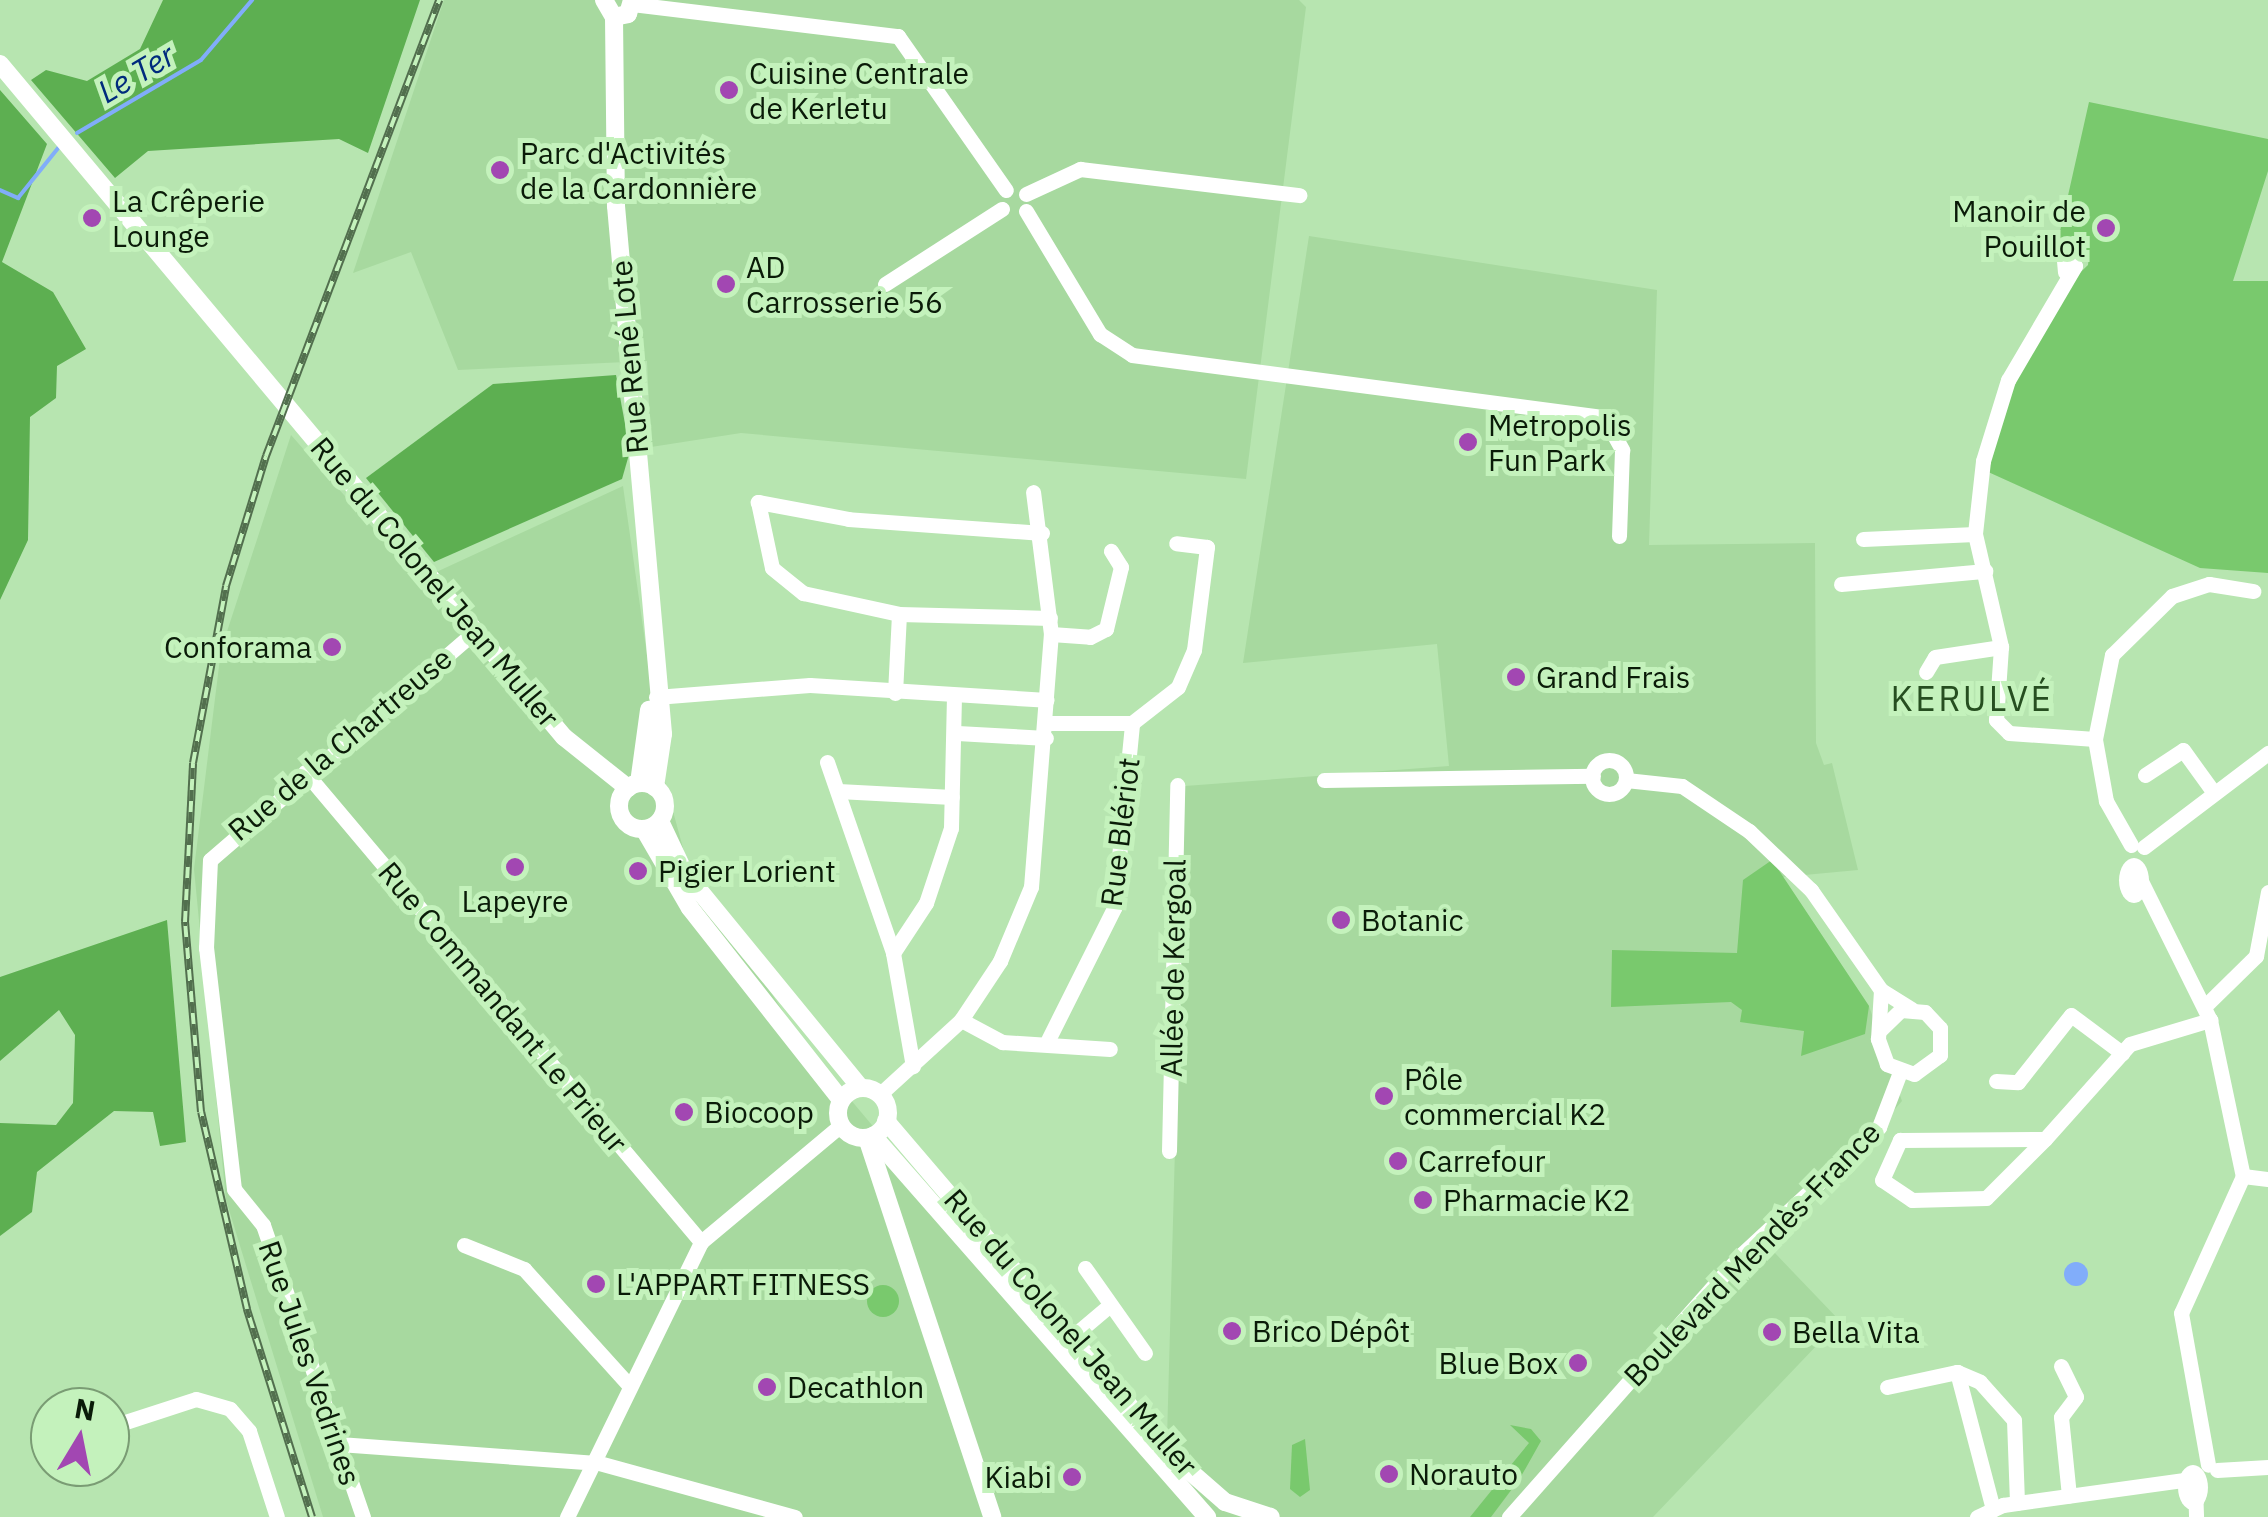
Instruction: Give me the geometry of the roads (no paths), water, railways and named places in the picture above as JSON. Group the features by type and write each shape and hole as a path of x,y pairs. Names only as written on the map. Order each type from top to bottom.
{"main road":[{"path":"604,0 614,18 632,2"},
{"name":"Rue René Lote","path":"614,18 616,206 656,696 641,786"},
{"name":"Rue du Colonel Jean Muller","path":"0,64 474,631 591,765 626,823 652,825"},
{"name":"Rue du Colonel Jean Muller","path":"591,765 641,786"},
{"path":"619,806 641,786 665,803 652,825"},
{"path":"652,825 684,872 860,1088 880,1095 875,1132 992,1517"},
{"path":"652,825 690,908 841,1100 841,1125 875,1132"},
{"path":"841,1100 860,1088"},
{"name":"Rue du Colonel Jean Muller","path":"875,1132 1072,1337 1190,1474 1241,1510 1271,1517"},
{"name":"Rue du Colonel Jean Muller","path":"875,1132 1208,1517"}],"street":[{"path":"632,2 898,36 1006,190 1026,194 1080,169 1300,195"},
{"path":"1002,209 1006,190"},
{"path":"1026,194 1026,211 1100,334 1132,355 1604,416 1622,450 1618,536"},
{"path":"885,284 1002,209 1026,211"},
{"path":"2065,272 2008,380 1983,461 1975,534 2002,647 2000,727 2095,739"},
{"path":"880,1095 961,1020 1028,898 1046,730 1050,626 1042,532 1032,492"},
{"path":"1042,532 849,519 758,502 765,551 784,584 899,614 1050,626 1090,638 1106,628 1121,567 1111,551"},
{"path":"1863,539 1975,534"},
{"name":"Rue Blériot","path":"1048,1040 1114,908 1132,723 1161,708 1194,650 1206,547 1176,542"},
{"path":"1841,584 1985,571"},
{"path":"2196,1517 2201,1475 2181,1312 2243,1176 2207,1014 2133,873 2137,849 2106,802 2095,739 2112,655 2144,616 2210,584 2254,591"},
{"path":"894,693 899,614"},
{"name":"Rue de la Chartreuse","path":"210,860 305,772 474,631"},
{"path":"1926,672 1935,657 2002,647"},
{"path":"656,696 810,685 1046,700"},
{"path":"893,953 941,865 957,733 954,696"},
{"path":"957,733 1132,723"},
{"path":"2145,775 2183,750 2214,793"},
{"path":"2137,849 2268,754"},
{"path":"1324,780 1593,776 1612,761 1626,780"},
{"path":"828,762 893,953 912,1066"},
{"name":"Rue Commandant Le Prieur","path":"305,772 701,1242"},
{"path":"1593,776 1607,794 1626,780 1682,786 1773,850 1881,990 1936,1021 1942,1048 1927,1070 1900,1072 1881,1054 1881,990"},
{"name":"Allée de Kergoal","path":"1169,1152 1177,785"},
{"path":"838,791 952,797"},
{"name":"Rue Jules Vedrines","path":"210,860 206,948 234,1188 262,1225 363,1517"},
{"path":"2111,885 2133,873"},
{"path":"2045,1139 1900,1140 1882,1180 1912,1200 1986,1198 2045,1139 2122,1053 2207,1014 2256,956 2268,892"},
{"path":"1880,1030 1910,1009"},
{"path":"1996,1081 2018,1082 2071,1015 2122,1053"},
{"path":"961,1020 1002,1042 1048,1040 1078,1052 1110,1049"},
{"name":"Boulevard Mendès-France","path":"1508,1517 1742,1254 1878,1127 1900,1072"},
{"path":"567,1517 599,1463 628,1384 701,1242 841,1125"},
{"path":"2243,1176 2268,1179"},
{"path":"464,1245 524,1269 628,1384"},
{"path":"1084,1268 1145,1353"},
{"path":"1072,1337 1110,1305"},
{"path":"2062,1366 2076,1397 2061,1417 2069,1496"},
{"path":"1887,1387 1957,1372 1980,1382 2014,1420 2018,1503"},
{"path":"1957,1372 1993,1509"},
{"path":"130,1420 196,1399 230,1408 249,1431 277,1517"},
{"path":"338,1444 599,1463 745,1511 795,1517"},
{"path":"1977,1517 2018,1503 2268,1467"}],"water":[{"path":"2076,1262 2085,1265 2085,1283 2076,1286 2067,1283 2064,1274 2067,1265"}],"waterway":[{"name":"Le Ter","path":"77,133 201,60 252,0"},
{"name":"Le Ter","path":"0,190 18,198 59,147"}],"railway":[{"path":"312,1517 247,1309 201,1112 185,922 193,763 226,586 266,456 439,0"}],"place":[{"name":"Cuisine Centrale de Kerletu","path":"729,90"},
{"name":"Parc d'Activités de la Cardonnière","path":"500,170"},
{"name":"La Crêperie Lounge","path":"92,218"},
{"name":"Manoir de Pouillot","path":"2106,228"},
{"name":"AD Carrosserie 56","path":"726,284"},
{"name":"Metropolis Fun Park","path":"1468,442"},
{"name":"Conforama","path":"332,647"},
{"name":"Grand Frais","path":"1516,677"},
{"name":"Lapeyre","path":"515,867"},
{"name":"Pigier Lorient","path":"638,871"},
{"name":"Botanic","path":"1341,920"},
{"name":"Pôle commercial K2","path":"1384,1096"},
{"name":"Biocoop","path":"684,1112"},
{"name":"Carrefour","path":"1398,1161"},
{"name":"Pharmacie K2","path":"1423,1200"},
{"name":"L'APPART FITNESS","path":"596,1284"},
{"name":"Brico Dépôt","path":"1232,1331"},
{"name":"Bella Vita","path":"1772,1332"},
{"name":"Blue Box","path":"1578,1363"},
{"name":"Decathlon","path":"767,1387"},
{"name":"Norauto","path":"1389,1474"},
{"name":"Kiabi","path":"1072,1477"}],"district":[{"name":"KERULVÉ","path":"1972,698"}]}
